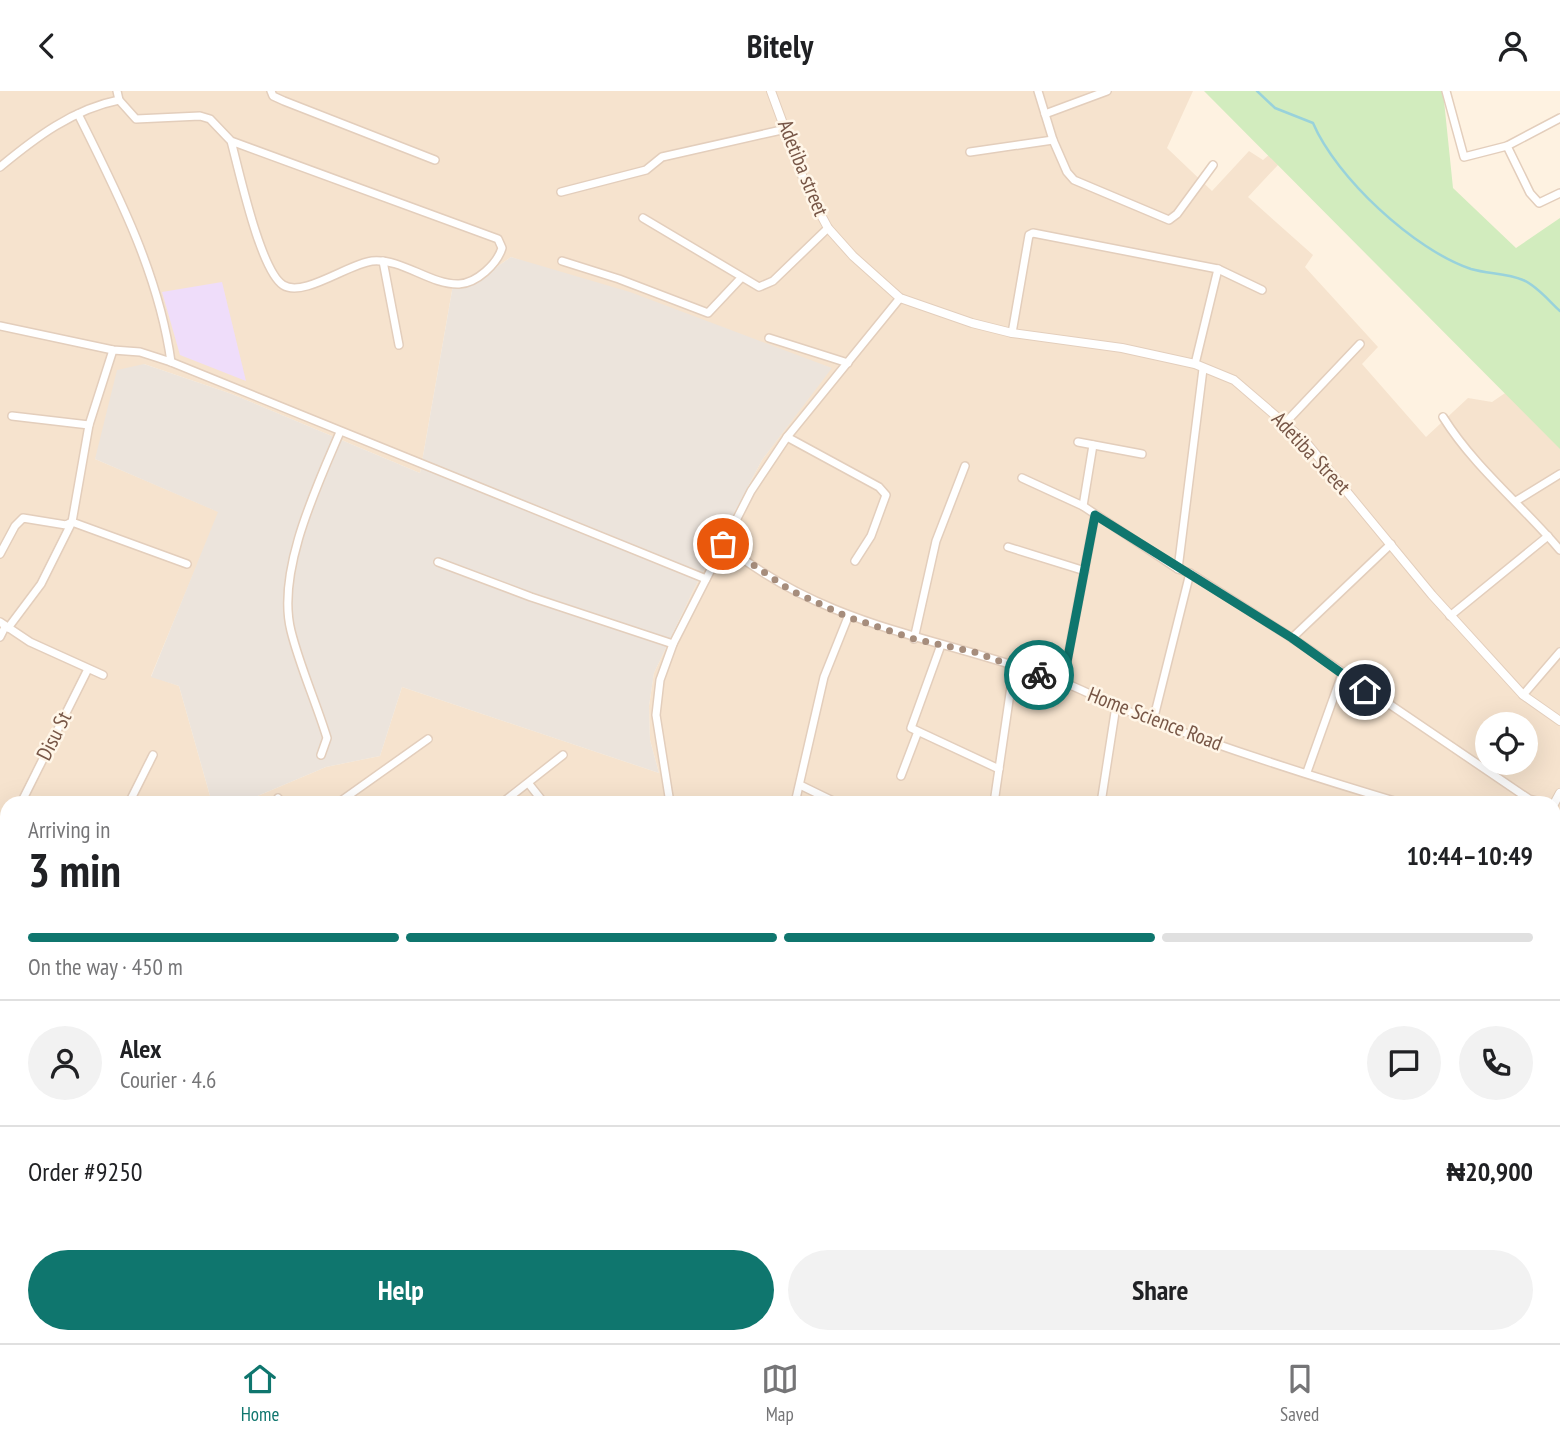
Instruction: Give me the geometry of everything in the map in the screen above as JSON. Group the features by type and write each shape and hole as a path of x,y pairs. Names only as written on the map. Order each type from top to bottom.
{"street":[{"path":"117,91 119,100 136,119 200,116 210,119 231,141 498,239 502,248 489,268 478,277 458,284 383,261 369,261 302,289 289,288 279,283 262,254 231,141"},
{"path":"271,91 273,96 284,101 435,160"},
{"name":"Adetiba street","path":"771,91 807,189 828,227 853,256 901,298"},
{"path":"1038,91 1053,140 1067,172 1074,180 1169,220 1177,214 1213,165"},
{"path":"1045,114 1107,91"},
{"path":"1447,91 1464,157 1507,146 1560,118"},
{"path":"0,167 43,133 96,104 119,100"},
{"path":"78,114 136,239 158,300 171,362"},
{"path":"561,192 646,170 662,157 786,129"},
{"path":"970,152 1053,140"},
{"path":"1507,146 1530,193 1539,203 1560,193"},
{"path":"643,218 759,287 765,286 828,227"},
{"path":"1012,333 1029,235 1033,233 1218,269 1262,290"},
{"path":"383,261 399,345"},
{"path":"562,261 619,279 708,313 741,278"},
{"path":"1195,364 1218,269"},
{"path":"667,796 656,715 660,680 673,644 751,491 786,437 901,298"},
{"name":"Adetiba Street","path":"901,298 947,317 1012,333 1112,346 1195,364 1234,380 1286,422 1450,616 1523,695 1560,721"},
{"path":"0,326 113,350 140,352 171,362 706,579"},
{"path":"769,338 848,363"},
{"path":"1286,422 1360,344"},
{"path":"0,637 4,626 41,584 72,522 89,425 113,350"},
{"path":"1178,569 1203,369"},
{"path":"12,416 89,425"},
{"path":"1443,417 1466,452 1560,549"},
{"path":"321,755 327,738 290,630 288,598 303,516 340,432"},
{"path":"786,437 879,487 886,495 871,536 855,561"},
{"path":"1078,442 1142,454"},
{"path":"1083,506 1093,445"},
{"path":"914,639 936,541 965,466"},
{"path":"1516,501 1560,474"},
{"path":"1022,478 1083,506 1178,569 1190,573 1292,638 1525,796"},
{"path":"1063,683 1095,515"},
{"path":"0,554 15,526 23,518 65,525 72,522 187,563"},
{"path":"1450,616 1548,536"},
{"name":"Home Science Road","path":"723,544 790,590 848,617 914,639 974,652 1063,683 1153,721 1380,796"},
{"path":"1292,638 1391,544"},
{"path":"1008,547 1085,571"},
{"path":"438,562 531,597 673,644"},
{"path":"1153,721 1190,573"},
{"path":"797,796 824,677 848,617"},
{"path":"4,626 103,675"},
{"path":"941,645 911,728 917,734 999,769"},
{"path":"1523,695 1560,652"},
{"path":"995,796 1014,666"},
{"name":"Disu St","path":"24,796 88,669"},
{"path":"1307,772 1342,674"},
{"path":"1102,796 1116,706"},
{"path":"901,776 917,734"},
{"path":"348,796 428,739"},
{"path":"132,796 153,754"},
{"path":"512,796 563,755"},
{"path":"529,784 538,796"},
{"path":"800,785 823,796"}],"shaded area":[{"path":"0,91 1193,91 1167,148 1212,191 1249,151 1263,160 1283,143 1291,151 1248,197 1313,255 1305,267 1378,347 1362,364 1426,437 1468,398 1492,402 1543,367 1560,384 1560,796 258,796 326,767 380,756 402,687 659,773 650,740 649,706 654,673 693,591 762,460 831,368 511,257 469,286 453,285 420,473 232,394 144,364 95,459 219,512 151,676 179,686 210,796 0,796"},
{"path":"511,257 630,292 832,368 762,460 693,591 654,673 649,706 650,740 659,773 402,687 380,756 326,767 258,796 210,796 179,686 151,677 218,512 95,459 117,370 144,364 232,394 420,473 453,285 469,286"},
{"path":"222,282 246,381 180,355 162,292"}],"green space":[{"path":"1204,91 1443,91 1453,188 1516,248 1560,218 1560,449"}],"waterway":[{"path":"1257,91 1275,108 1313,123 1339,166 1358,188 1402,229 1426,246 1471,269 1528,282 1560,311"}],"way so far":[{"path":"723,544 790,590 848,617 914,639 974,652 1039,675"}],"route":[{"path":"1039,675 1063,683 1095,515 1292,638 1365,690"}]}
